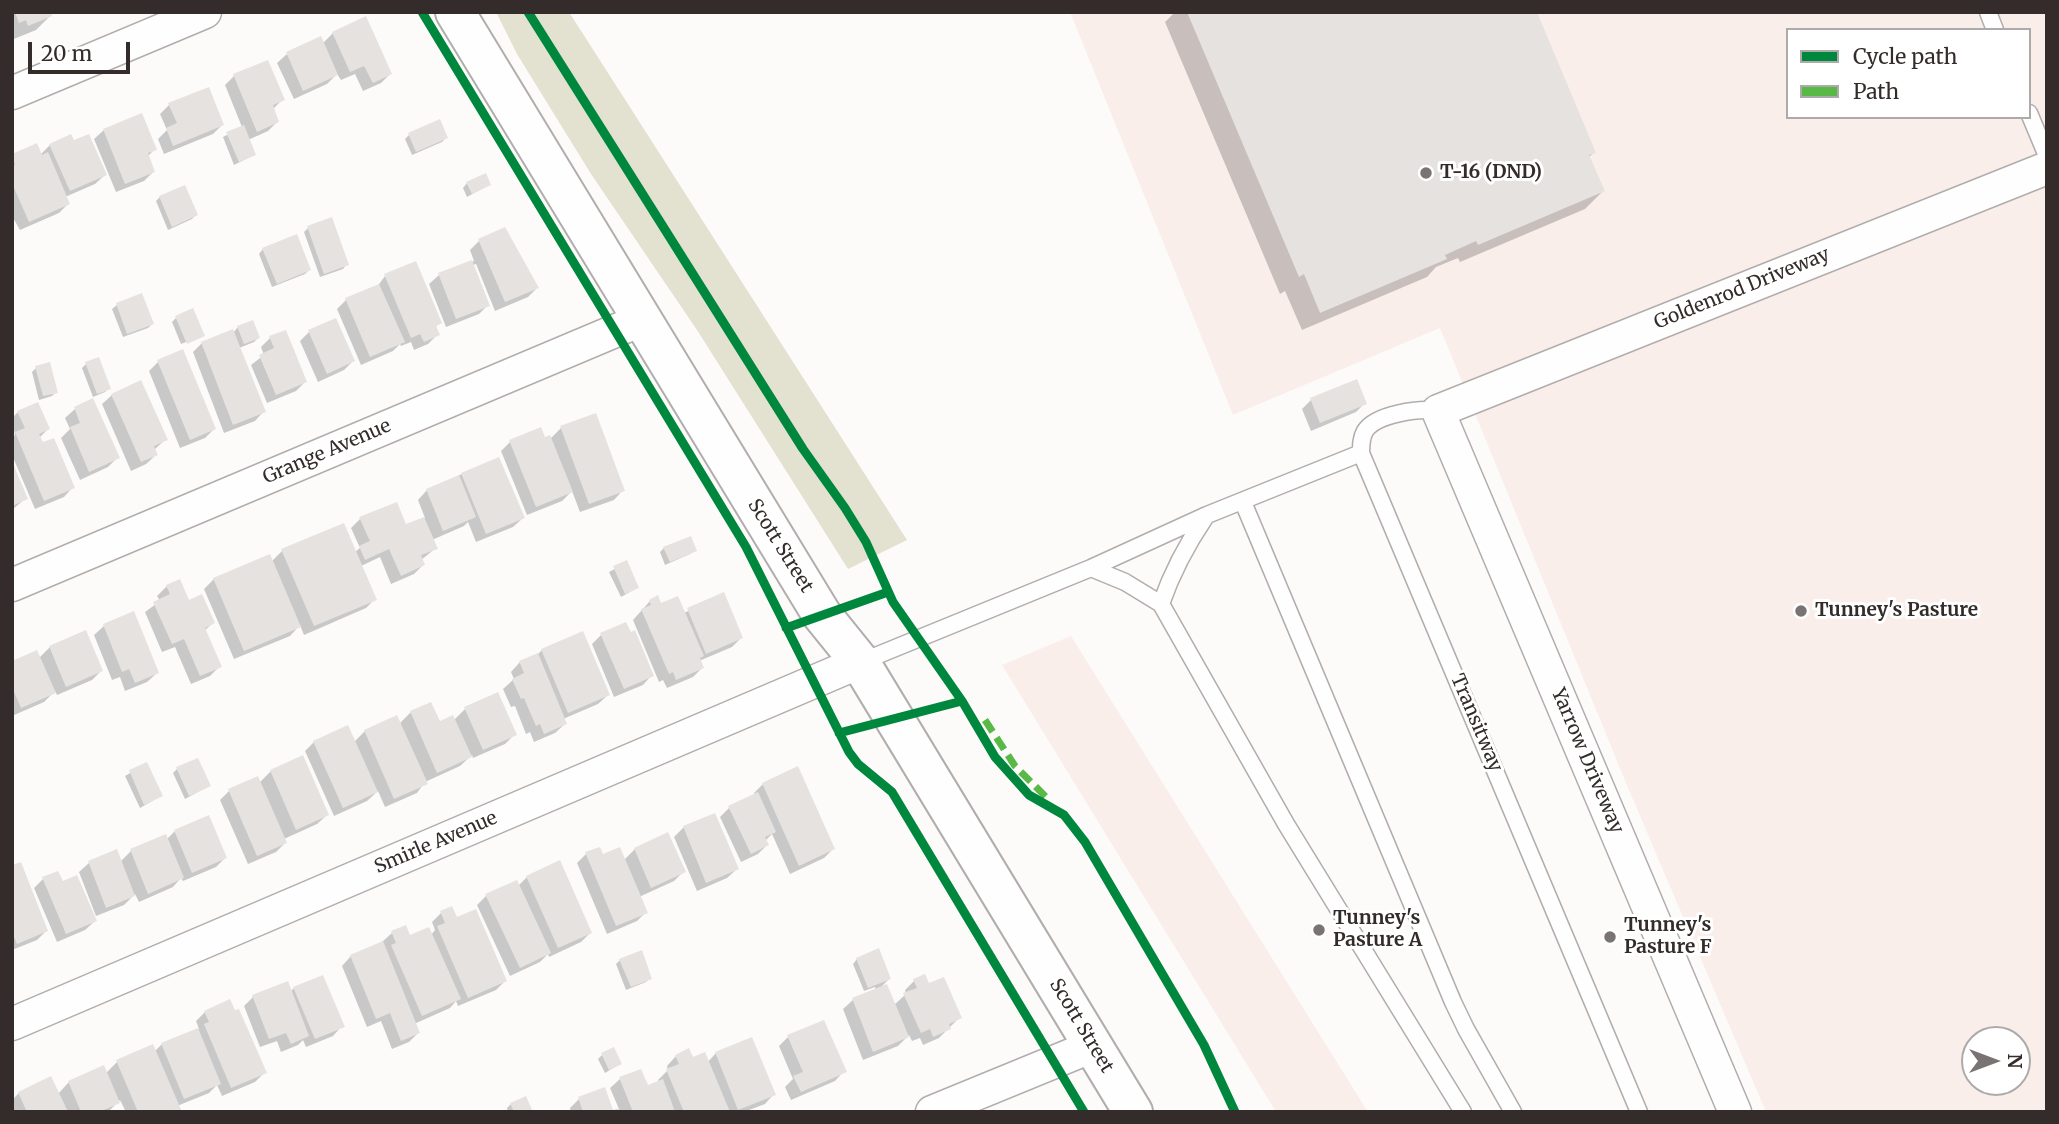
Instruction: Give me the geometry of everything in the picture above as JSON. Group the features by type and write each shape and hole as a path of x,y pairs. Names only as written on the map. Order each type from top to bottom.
{"main road":[{"name":"Scott Street","path":"455,12 822,615 860,662 1133,1112"}],"street":[{"path":"12,93 205,12"},
{"name":"Goldenrod Driveway","path":"1438,411 2047,168"},
{"name":"Grange Avenue","path":"12,585 641,320"},
{"name":"Yarrow Driveway","path":"1438,411 1735,1112"},
{"name":"Smirle Avenue","path":"12,1024 860,662"},
{"path":"932,1112 1093,1046"}],"lane":[{"path":"2031,118 2047,156"},
{"path":"860,662 1091,568 1207,515 1361,453 1364,433 1370,425 1415,409 1438,411"},
{"name":"Transitway","path":"1361,453 1639,1112"},
{"path":"1242,502 1453,1002 1513,1112"},
{"path":"1161,604 1172,573 1207,515"},
{"path":"1091,568 1125,582 1161,604 1286,824 1463,1112"}],"shaded area":[{"path":"496,12 569,12 907,540 848,569 697,330 591,174 517,54"},
{"name":"Tunney's Pasture","path":"1070,12 2047,12 2047,1112 1766,1112 1626,783 1440,328 1233,415"},
{"path":"1071,636 1368,1112 1276,1112 1002,665"}],"building":[{"path":"15,12 51,12 52,16 28,26 26,20 19,23"},
{"name":"T-16 (DND)","path":"1187,12 1537,12 1596,153 1589,155 1605,191 1478,245 1476,241 1445,255 1447,259 1320,313 1304,274 1299,277"},
{"path":"366,16 392,74 373,83 364,66 350,72 332,32"},
{"path":"321,36 338,75 303,91 286,52"},
{"path":"268,60 285,100 273,105 279,122 257,132 233,74"},
{"path":"209,87 224,125 173,146 166,128 177,123 168,103"},
{"path":"142,113 157,150 148,153 155,172 125,184 103,129"},
{"path":"440,119 448,138 416,152 408,133"},
{"path":"244,125 256,155 239,162 226,132"},
{"path":"71,134 74,140 89,134 107,175 70,191 49,144"},
{"path":"37,143 42,155 48,152 70,204 29,222 12,183 12,166 15,165 12,154"},
{"path":"486,173 491,185 472,194 466,182"},
{"path":"185,185 198,215 172,227 159,196"},
{"path":"332,217 349,265 324,274 307,226"},
{"path":"505,227 539,288 505,302 478,239"},
{"path":"297,234 311,270 277,284 262,248"},
{"path":"472,260 490,306 456,319 438,273"},
{"path":"416,261 442,323 436,326 440,335 424,342 420,334 411,338 384,274"},
{"path":"379,284 405,342 370,357 345,298"},
{"path":"142,293 154,324 127,334 116,303"},
{"path":"193,308 205,336 187,344 175,316"},
{"path":"336,318 355,361 327,374 308,330"},
{"path":"253,320 260,338 244,344 237,326"},
{"path":"233,329 266,412 233,425 201,342"},
{"path":"286,330 307,382 276,395 259,355 274,348 269,336"},
{"path":"183,349 216,429 190,440 157,360"},
{"path":"99,357 111,389 97,394 85,362"},
{"path":"50,362 58,393 43,396 35,366"},
{"path":"1357,379 1367,404 1320,423 1310,398"},
{"path":"141,380 168,440 154,446 158,455 141,462 111,394"},
{"path":"93,398 120,458 89,472 70,427 80,423 74,407"},
{"path":"38,402 50,429 39,434 43,442 54,438 75,488 44,501 15,432 25,428 17,411"},
{"path":"596,413 625,491 589,504 560,426"},
{"path":"541,427 545,437 550,435 573,492 536,507 509,440"},
{"path":"499,457 525,518 486,534 461,473"},
{"path":"12,461 28,499 12,506"},
{"path":"459,475 476,517 443,531 426,489"},
{"path":"397,502 406,524 424,517 438,549 421,555 425,565 401,576 389,549 365,560 359,546 370,541 359,517"},
{"path":"344,523 377,600 314,626 281,549"},
{"path":"691,536 697,551 670,562 663,547"},
{"path":"270,554 301,627 244,651 213,578"},
{"path":"627,560 639,588 625,594 613,566"},
{"path":"180,579 189,600 202,594 215,623 205,628 222,667 200,676 184,639 172,644 153,602 170,594 166,585"},
{"path":"724,592 743,638 706,654 687,608"},
{"path":"658,595 661,603 678,596 704,656 700,658 704,668 676,680 673,672 669,674 641,609 651,605 649,600"},
{"path":"134,611 159,673 135,683 129,669 122,672 103,624"},
{"path":"626,622 631,632 635,630 654,676 624,689 600,633"},
{"path":"86,630 103,671 66,687 49,646"},
{"path":"583,631 610,695 568,713 541,649"},
{"path":"37,650 56,693 21,708 12,687 12,661"},
{"path":"538,653 567,724 544,734 540,724 536,726 512,679 524,673 519,661"},
{"path":"498,692 517,735 483,750 464,707"},
{"path":"431,702 440,721 453,715 472,757 437,773 410,711"},
{"path":"397,715 428,784 394,799 364,730"},
{"path":"348,725 378,792 343,808 313,741"},
{"path":"303,755 329,815 296,830 270,770"},
{"path":"198,758 211,786 189,796 176,767"},
{"path":"147,762 163,796 144,805 129,770"},
{"path":"798,766 835,849 799,866 762,783"},
{"path":"258,776 287,843 257,856 228,789"},
{"path":"758,792 776,832 765,837 769,845 751,854 728,806"},
{"path":"715,813 739,869 706,883 683,826"},
{"path":"209,815 227,858 192,873 174,830"},
{"path":"668,832 686,872 651,888 634,848"},
{"path":"166,834 184,878 148,894 130,849"},
{"path":"600,847 603,854 620,847 648,913 616,926 585,852"},
{"path":"117,849 135,896 106,908 88,861"},
{"path":"560,860 592,933 558,948 526,876"},
{"path":"21,862 48,931 17,944 12,932 12,865"},
{"path":"58,871 63,881 77,875 97,921 66,934 42,877"},
{"path":"517,880 551,953 520,968 485,894"},
{"path":"452,906 457,917 476,909 507,981 468,998 437,926 445,923 440,911"},
{"path":"406,925 410,935 429,927 461,999 422,1016 391,945 396,943 391,931"},
{"path":"383,941 420,1033 401,1041 390,1013 376,1019 350,955"},
{"path":"879,948 891,979 868,988 856,958"},
{"path":"642,950 652,979 631,987 619,959"},
{"path":"925,974 929,983 944,977 962,1018 949,1024 951,1029 933,1037 930,1029 921,1033 903,993 917,988 913,979"},
{"path":"323,975 345,1027 315,1039 293,987"},
{"path":"288,981 309,1036 291,1044 286,1033 269,1039 252,995"},
{"path":"887,984 909,1037 873,1052 852,998"},
{"path":"230,999 235,1010 239,1009 267,1073 231,1088 204,1024 209,1022 204,1011"},
{"path":"824,1020 847,1072 801,1092 793,1076 803,1072 787,1035"},
{"path":"198,1028 221,1084 184,1099 161,1043"},
{"path":"752,1037 776,1095 738,1110 715,1052"},
{"path":"153,1044 182,1112 138,1112 116,1060"},
{"path":"614,1047 622,1064 609,1070 601,1053"},
{"path":"689,1048 693,1057 705,1052 730,1112 684,1112 666,1069 679,1064 675,1055"},
{"path":"104,1065 120,1103 99,1112 81,1112 68,1081"},
{"path":"641,1069 648,1085 663,1079 675,1112 633,1112 619,1077"},
{"path":"51,1076 68,1112 27,1112 18,1092"},
{"path":"605,1087 613,1110 619,1108 620,1112 583,1112 578,1097"},
{"path":"526,1096 533,1112 514,1112 510,1103"}],"marked path":[{"path":"985,720 1015,766 1048,799"}],"cycle path":[{"path":"422,12 746,547 849,752 858,764 892,792 1084,1112"},
{"path":"528,12 803,449 845,508 866,542 893,602 962,701 995,757 1029,795 1064,815 1085,842 1204,1045 1235,1112"},
{"path":"786,628 888,592"},
{"path":"839,733 962,701"}],"place":[{"name":"T-16 (DND)","path":"1426,173"},
{"name":"Tunney's Pasture","path":"1801,611"},
{"name":"Tunney's Pasture A","path":"1319,930"},
{"name":"Tunney's Pasture F","path":"1610,937"}]}
